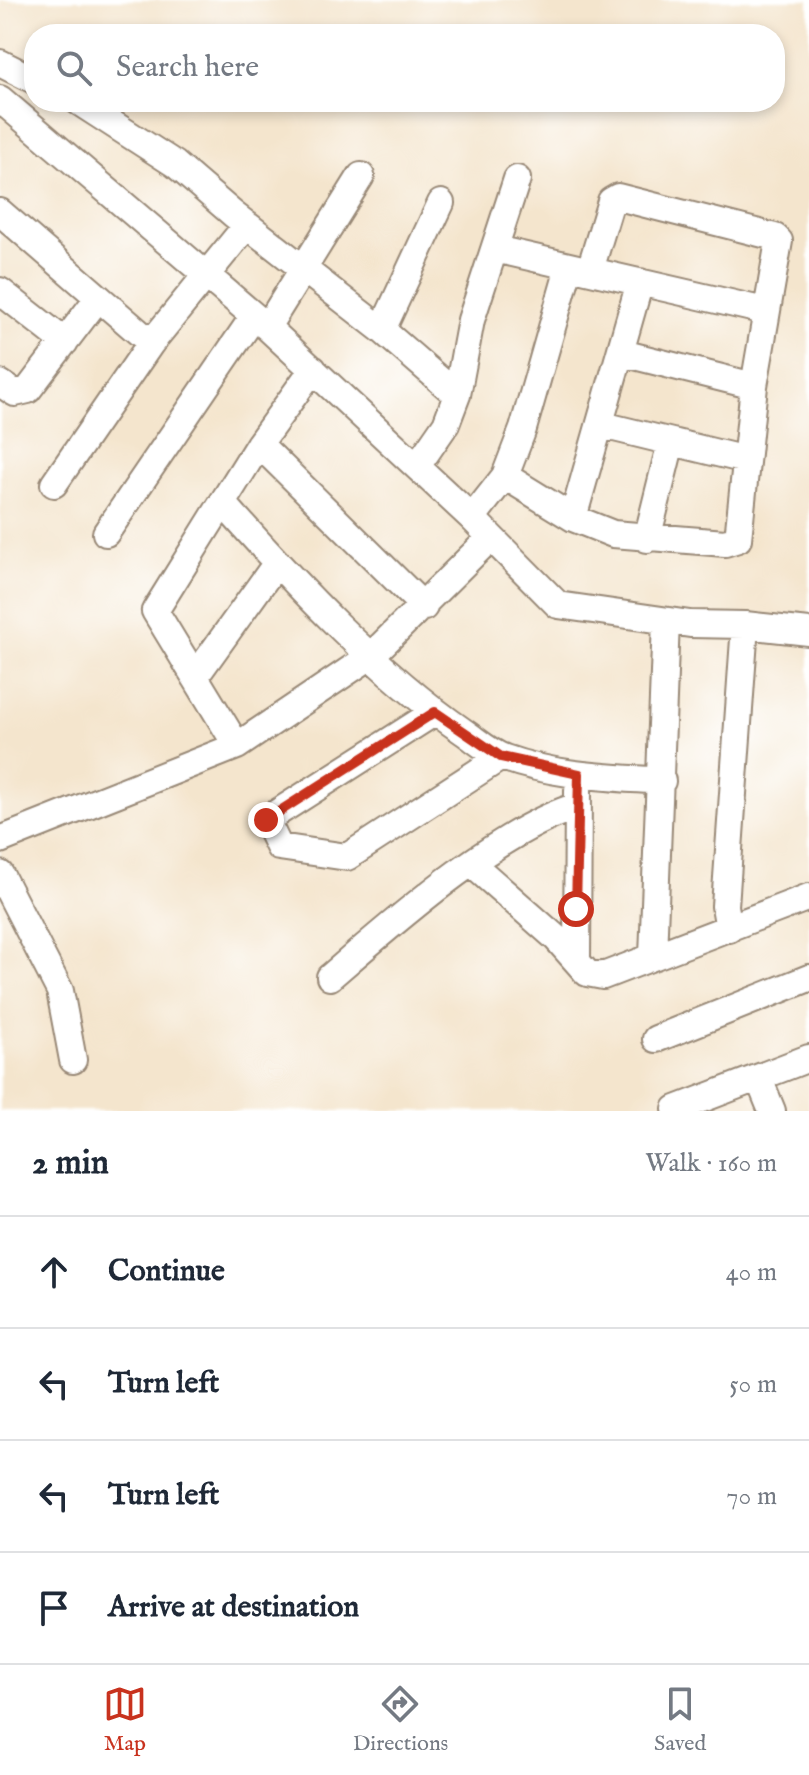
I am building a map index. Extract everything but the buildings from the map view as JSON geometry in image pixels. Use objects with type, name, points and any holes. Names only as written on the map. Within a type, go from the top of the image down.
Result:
[{"type":"street","points":[[0,63],[24,75]]},
{"type":"street","points":[[0,99],[261,321],[472,518],[558,605],[666,621],[809,632]]},
{"type":"street","points":[[94,112],[175,164],[247,225],[303,265],[457,395]]},
{"type":"street","points":[[106,533],[303,265],[361,176]]},
{"type":"street","points":[[417,466],[446,424],[457,395],[471,320],[517,179]]},
{"type":"street","points":[[472,518],[505,476],[580,269],[611,201],[618,197],[775,237],[779,241],[754,386],[738,539],[725,543],[613,534],[573,518],[505,476]]},
{"type":"street","points":[[382,330],[441,203]]},
{"type":"street","points":[[0,212],[151,343]]},
{"type":"street","points":[[54,484],[151,343],[247,225]]},
{"type":"street","points":[[495,249],[765,311]]},
{"type":"street","points":[[573,518],[602,425],[640,282]]},
{"type":"street","points":[[0,291],[65,342]]},
{"type":"street","points":[[0,383],[15,393],[28,390],[98,298]]},
{"type":"street","points":[[622,353],[754,386]]},
{"type":"street","points":[[237,746],[155,611],[259,444],[313,369]]},
{"type":"street","points":[[602,425],[746,460]]},
{"type":"street","points":[[647,539],[671,442]]},
{"type":"street","points":[[259,444],[424,607]]},
{"type":"street","points":[[224,504],[276,564],[372,655],[435,712],[501,757],[579,774],[662,781]]},
{"type":"street","points":[[0,840],[237,746],[372,655],[424,607],[490,538]]},
{"type":"street","points":[[195,677],[276,564]]},
{"type":"street","points":[[653,956],[666,621]]},
{"type":"street","points":[[729,929],[725,906],[745,625]]},
{"type":"street","points":[[435,712],[266,820],[279,847],[347,857],[501,757]]},
{"type":"street","points":[[577,961],[579,774]]},
{"type":"street","points":[[330,977],[402,915],[472,864],[553,814],[578,806]]},
{"type":"street","points":[[472,864],[556,938],[587,973],[603,976],[809,897]]},
{"type":"street","points":[[0,874],[60,991],[73,1060]]},
{"type":"street","points":[[656,1039],[809,978]]},
{"type":"street","points":[[676,1109],[809,1058]]},
{"type":"street","points":[[759,1079],[772,1111]]},
{"type":"route","points":[[266,820],[435,712],[501,757],[529,766],[579,774],[576,909]]}]
